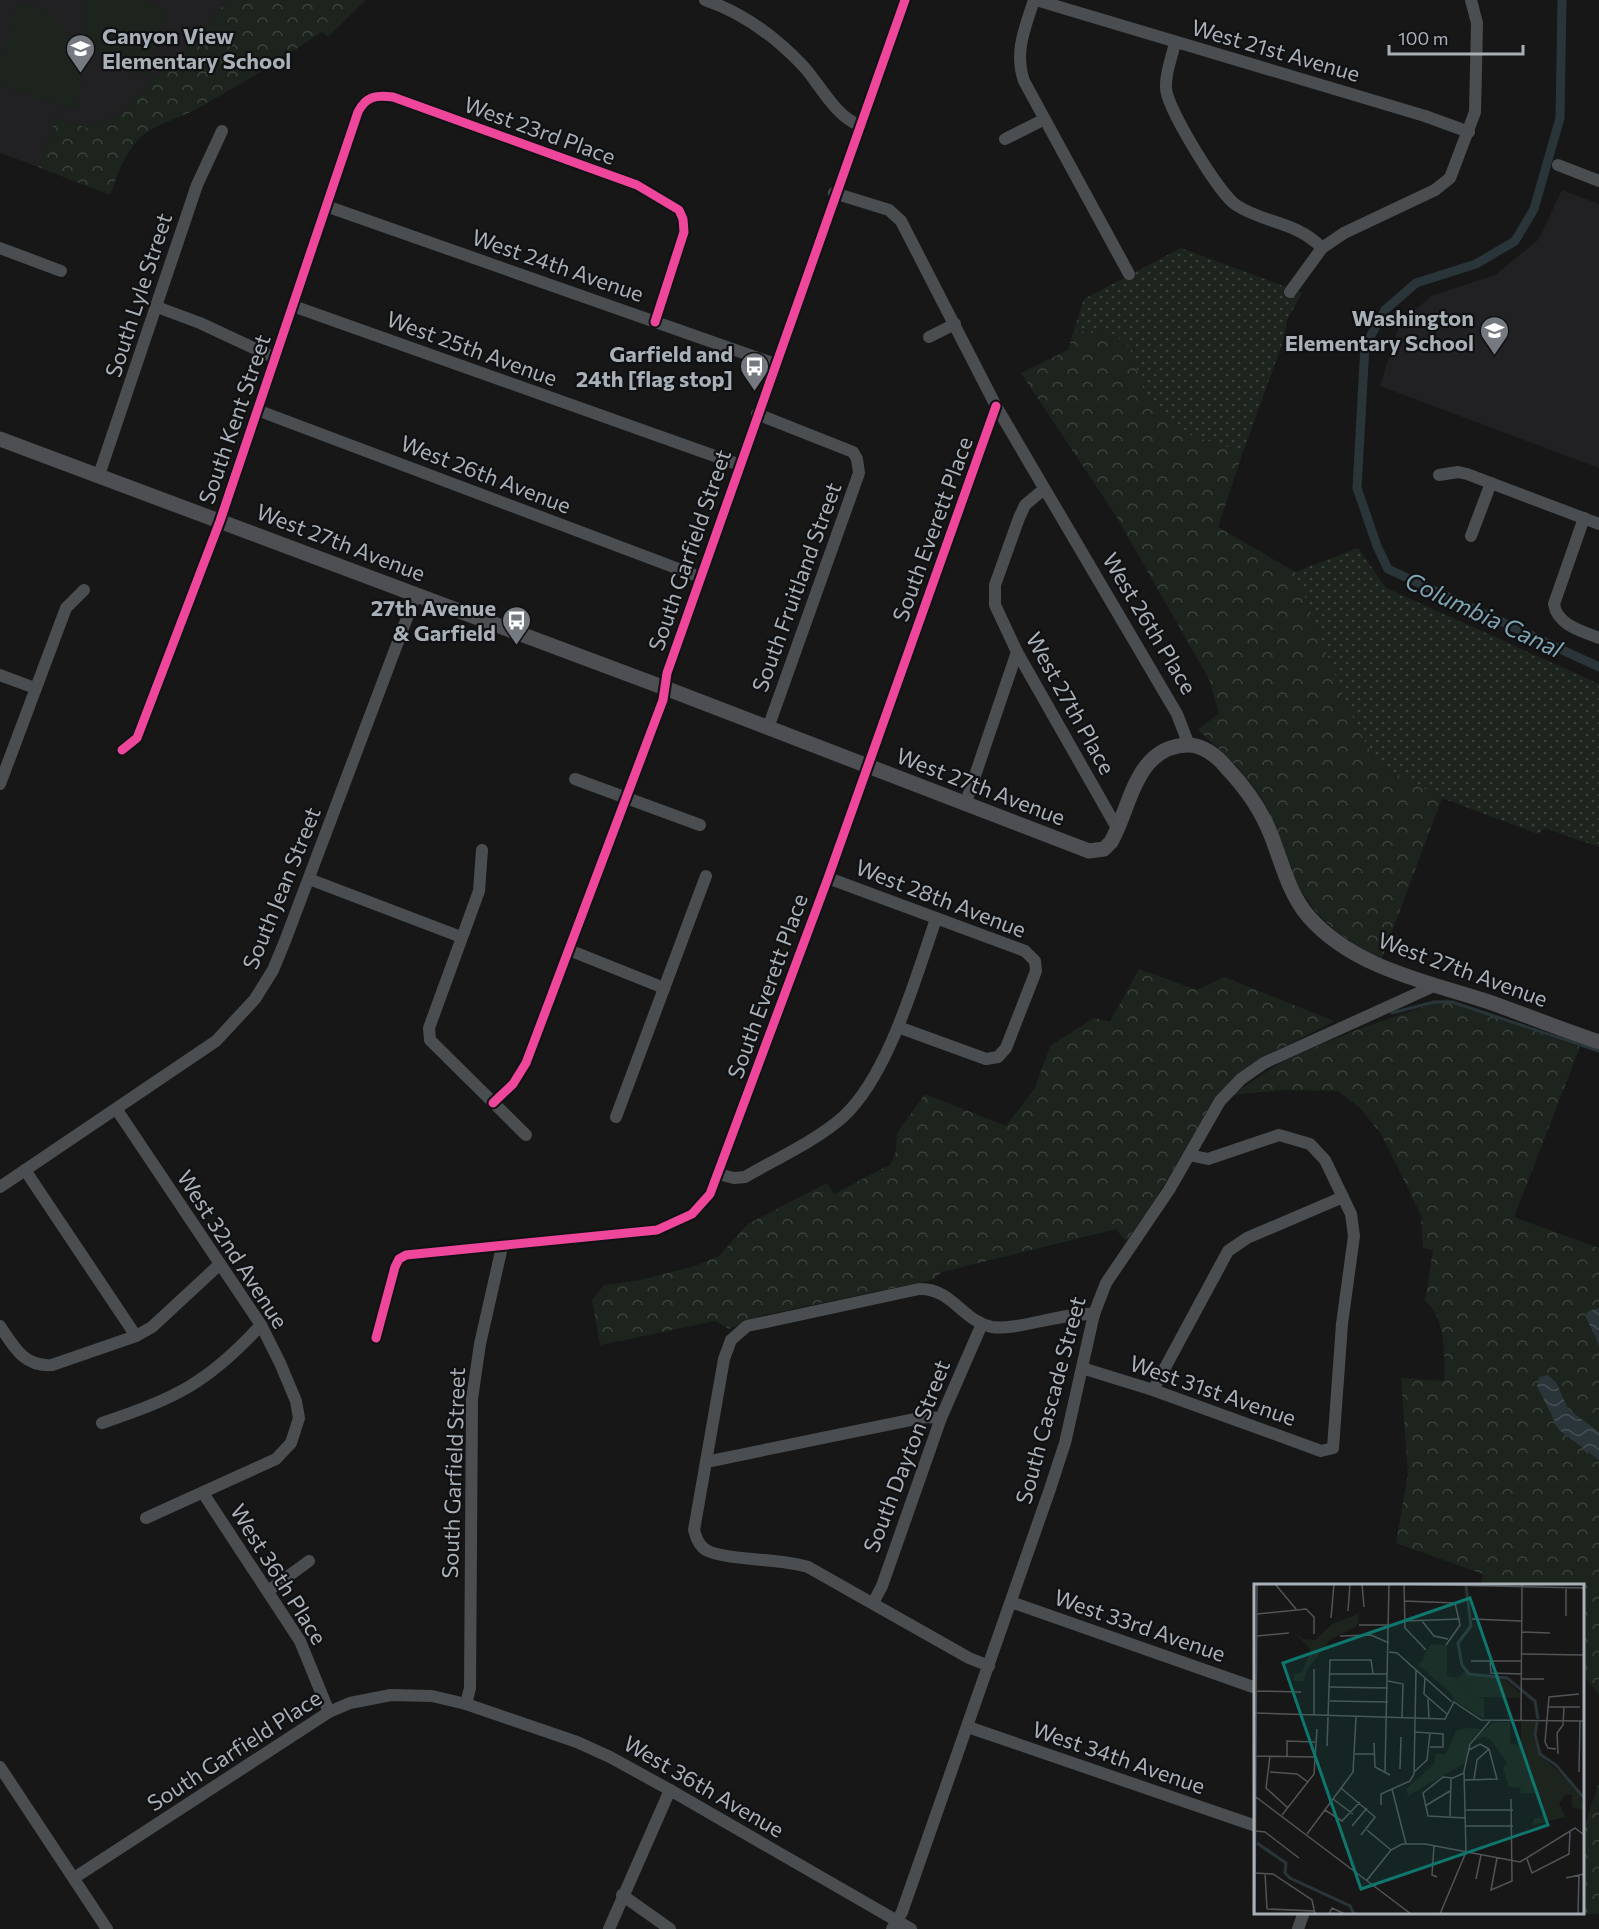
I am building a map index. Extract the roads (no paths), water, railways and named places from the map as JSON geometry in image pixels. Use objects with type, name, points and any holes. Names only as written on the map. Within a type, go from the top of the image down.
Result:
[{"type":"main road","name":"West 27th Avenue","points":[[0,439],[665,688],[1082,849],[1094,851],[1104,849],[1117,828]]},
{"type":"main road","name":"West 27th Avenue","points":[[1189,745],[1201,748],[1216,757],[1249,792],[1270,832],[1291,888],[1318,927],[1339,944],[1364,958],[1599,1042]]},
{"type":"main road","points":[[1117,828],[1144,768],[1168,750],[1189,745]]},
{"type":"street","points":[[705,0],[743,16],[775,39],[803,66],[844,117],[859,125]]},
{"type":"street","name":"South Garfield Street","points":[[494,1103],[513,1084],[526,1063],[627,798],[663,700],[667,673],[700,577],[834,193],[905,0]]},
{"type":"street","points":[[1035,0],[1020,42],[1019,56],[1024,81],[1043,120],[1129,274]]},
{"type":"street","name":"West 21st Avenue","points":[[1035,0],[1425,116],[1469,132]]},
{"type":"street","points":[[1290,292],[1322,248],[1344,233],[1443,184],[1456,167],[1469,132],[1476,103],[1477,23],[1471,0]]},
{"type":"street","points":[[1175,43],[1167,76],[1167,98],[1220,191],[1238,206],[1301,230],[1322,248]]},
{"type":"street","name":"South Kent Street","points":[[122,750],[137,738],[220,521],[358,112],[363,103],[374,96]]},
{"type":"street","name":"West 23rd Place","points":[[374,96],[393,97],[637,185],[679,210],[684,219],[684,232],[655,322]]},
{"type":"street","points":[[1005,139],[1043,120]]},
{"type":"street","name":"South Lyle Street","points":[[99,475],[197,184],[222,131]]},
{"type":"street","points":[[1558,165],[1599,181]]},
{"type":"street","name":"West 26th Place","points":[[834,193],[889,210],[901,221],[996,406],[1177,714],[1189,745]]},
{"type":"street","name":"West 24th Avenue","points":[[326,206],[775,364]]},
{"type":"street","points":[[0,248],[61,271]]},
{"type":"street","name":"West 25th Avenue","points":[[292,306],[740,465]]},
{"type":"street","points":[[157,307],[200,322],[275,358]]},
{"type":"street","points":[[928,337],[955,324]]},
{"type":"street","name":"South Everett Place","points":[[376,1338],[399,1259],[416,1252],[502,1247],[667,1227],[692,1214],[710,1194],[828,878],[996,406]]},
{"type":"street","name":"West 26th Avenue","points":[[257,410],[700,577]]},
{"type":"street","name":"South Fruitland Street","points":[[758,414],[844,448],[857,459],[859,473],[768,728]]},
{"type":"street","points":[[1439,475],[1458,472],[1599,524]]},
{"type":"street","points":[[1471,536],[1491,483]]},
{"type":"street","name":"West 27th Place","points":[[1044,489],[1025,505],[995,585],[994,597],[999,617],[1017,651],[1117,828]]},
{"type":"street","points":[[1584,518],[1555,598],[1556,612],[1562,620],[1599,638]]},
{"type":"street","points":[[0,784],[66,608],[84,590]]},
{"type":"street","name":"South Jean Street","points":[[0,1187],[196,1057],[245,1012],[273,970],[416,594]]},
{"type":"street","points":[[965,805],[1017,651]]},
{"type":"street","points":[[0,675],[35,688]]},
{"type":"street","points":[[575,779],[700,825]]},
{"type":"street","points":[[482,850],[479,891],[461,937],[429,1035],[430,1040],[526,1135]]},
{"type":"street","points":[[616,1117],[706,876]]},
{"type":"street","name":"West 28th Avenue","points":[[828,878],[1025,951],[1035,961],[1036,971],[1032,982],[1006,1048],[998,1057],[986,1059],[898,1027]]},
{"type":"street","points":[[309,879],[461,937]]},
{"type":"street","points":[[718,1174],[734,1178],[745,1177],[844,1116],[874,1073],[898,1027],[936,919]]},
{"type":"street","points":[[569,950],[664,988]]},
{"type":"street","name":"South Cascade Street","points":[[895,1925],[968,1727],[1065,1443],[1094,1314],[1116,1265],[1169,1190],[1220,1101],[1254,1069],[1436,985]]},
{"type":"street","name":"West 32nd Avenue","points":[[117,1110],[261,1325],[296,1401],[299,1418],[296,1434],[285,1452],[276,1459],[203,1493]]},
{"type":"street","points":[[1153,1390],[1228,1251],[1248,1238],[1343,1197],[1318,1151],[1310,1144],[1289,1136],[1266,1138],[1208,1159],[1189,1155]]},
{"type":"street","points":[[25,1170],[136,1336]]},
{"type":"street","name":"West 31st Avenue","points":[[1082,1368],[1153,1390],[1321,1451],[1330,1450],[1335,1442],[1342,1324],[1354,1236],[1351,1214],[1343,1197]]},
{"type":"street","name":"South Garfield Street","points":[[466,1704],[470,1688],[472,1399],[480,1344],[502,1247]]},
{"type":"street","points":[[0,1326],[18,1353],[38,1365],[52,1365],[136,1336],[165,1317],[220,1264]]},
{"type":"street","points":[[989,1666],[969,1658],[808,1567],[786,1561],[715,1553],[702,1547],[694,1530],[727,1348],[736,1334],[747,1326],[762,1320],[920,1289],[945,1294],[982,1324],[996,1328],[1076,1314],[1094,1314]]},
{"type":"street","name":"South Dayton Street","points":[[873,1603],[882,1586],[941,1418],[982,1324]]},
{"type":"street","points":[[102,1423],[150,1407],[209,1376],[261,1325]]},
{"type":"street","points":[[706,1462],[925,1417],[941,1418]]},
{"type":"street","points":[[146,1518],[203,1493]]},
{"type":"street","name":"West 36th Place","points":[[203,1493],[300,1641],[329,1712]]},
{"type":"street","points":[[268,1591],[309,1561]]},
{"type":"street","name":"West 33rd Avenue","points":[[1011,1602],[1254,1687]]},
{"type":"street","name":"South Garfield Place","points":[[74,1878],[329,1712],[350,1703],[391,1695],[432,1696],[466,1704]]},
{"type":"street","name":"West 36th Avenue","points":[[466,1704],[594,1749],[670,1790],[895,1925],[911,1929]]},
{"type":"street","name":"West 34th Avenue","points":[[968,1727],[1254,1825]]},
{"type":"street","points":[[0,1767],[107,1929]]},
{"type":"street","points":[[609,1929],[670,1790]]},
{"type":"street","points":[[622,1895],[670,1929]]},
{"type":"street","points":[[1298,1929],[1303,1914]]},
{"type":"water","points":[[1599,1308],[1599,1345],[1586,1317],[1587,1312]]},
{"type":"water","points":[[1548,1375],[1556,1382],[1568,1409],[1599,1432],[1599,1460],[1559,1430],[1537,1386],[1539,1377]]},
{"type":"waterway","name":"Columbia Canal","points":[[1562,0],[1560,118],[1534,209],[1515,241],[1476,264],[1416,283],[1385,310],[1365,346],[1357,488],[1377,546],[1388,569],[1599,667]]},
{"type":"waterway","points":[[1392,1013],[1434,1002],[1452,1002],[1599,1051]]},
{"type":"place","name":"Canyon View Elementary School","points":[[81,74]]},
{"type":"place","name":"Washington Elementary School","points":[[1495,356]]},
{"type":"place","name":"Garfield and 24th [flag stop]","points":[[754,392]]},
{"type":"place","name":"27th Avenue & Garfield","points":[[517,646]]}]
